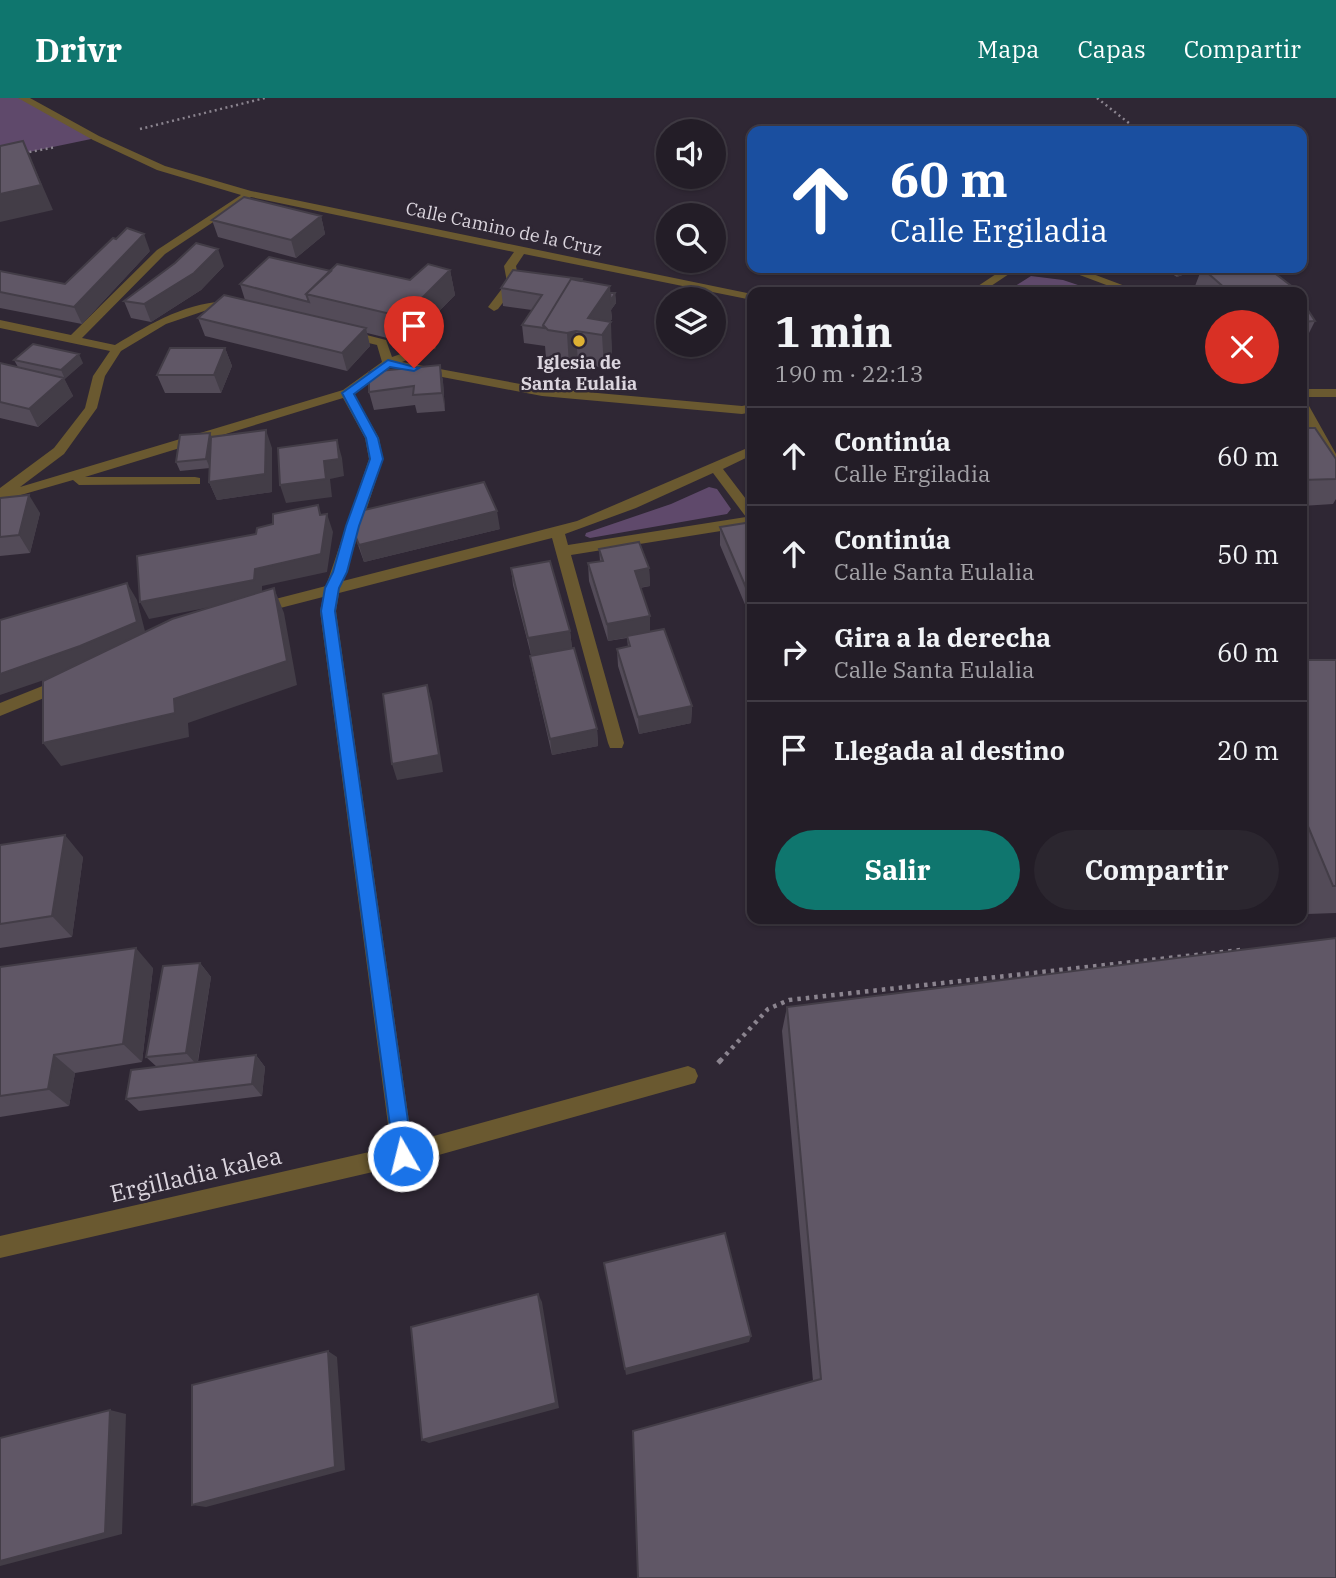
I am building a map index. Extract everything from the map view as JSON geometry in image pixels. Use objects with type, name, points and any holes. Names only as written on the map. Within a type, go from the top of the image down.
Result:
[{"type":"street","name":"Calle Camino de la Cruz","points":[[23,98],[96,138],[161,169],[249,194],[747,296]]},
{"type":"street","points":[[73,340],[161,252],[249,194]]},
{"type":"street","points":[[494,307],[513,282],[510,266],[520,251]]},
{"type":"street","points":[[983,287],[1004,273]]},
{"type":"street","points":[[1081,273],[1121,287]]},
{"type":"street","points":[[0,496],[59,450],[91,408],[99,376],[117,349],[162,321],[212,303],[246,307]]},
{"type":"street","points":[[0,324],[117,349]]},
{"type":"street","points":[[330,330],[382,343],[388,363]]},
{"type":"street","points":[[0,496],[61,481],[347,393],[388,363],[430,348]]},
{"type":"street","points":[[388,363],[542,392],[747,409]]},
{"type":"street","points":[[347,393],[372,438],[376,459],[352,526],[340,572],[332,588],[328,611],[403,1156]]},
{"type":"street","points":[[1307,393],[1336,393]]},
{"type":"street","points":[[1307,410],[1336,467]]},
{"type":"street","points":[[240,614],[332,588],[557,532],[662,494],[747,452]]},
{"type":"street","points":[[715,467],[747,511]]},
{"type":"street","points":[[61,481],[195,481]]},
{"type":"street","points":[[563,551],[747,519]]},
{"type":"street","points":[[557,532],[616,743]]},
{"type":"street","points":[[0,710],[78,678]]},
{"type":"street","name":"Ergilladia kalea","points":[[0,1247],[403,1156],[688,1076]]},
{"type":"path","points":[[24,153],[265,98]]},
{"type":"path","points":[[1097,98],[1133,126]]},
{"type":"path","points":[[688,1076],[709,1070],[768,1009],[789,1000],[1254,949]]},
{"type":"shaded area","points":[[0,98],[23,98],[96,138],[0,158]]},
{"type":"shaded area","points":[[1031,276],[1063,280],[1084,287],[1014,287]]},
{"type":"shaded area","points":[[709,487],[717,489],[731,509],[727,514],[590,538],[585,536],[586,533],[671,504]]},
{"type":"building","points":[[23,141],[41,185],[0,194],[0,146]]},
{"type":"building","points":[[244,197],[321,216],[291,240],[212,220]]},
{"type":"building","points":[[127,228],[144,234],[74,307],[0,292],[0,271],[65,284]]},
{"type":"building","points":[[196,243],[218,249],[194,273],[144,304],[124,301],[175,263]]},
{"type":"building","points":[[269,257],[331,271],[306,294],[309,302],[240,284]]},
{"type":"building","points":[[337,264],[410,280],[428,264],[450,270],[403,317],[306,294]]},
{"type":"building","points":[[513,270],[582,279],[571,279],[543,325],[544,328],[522,325],[542,295],[501,288]]},
{"type":"building","points":[[1208,273],[1274,273],[1293,287],[1224,287]]},
{"type":"building","points":[[571,279],[610,286],[588,318],[611,322],[602,335],[548,330],[543,325]]},
{"type":"building","points":[[224,295],[366,328],[342,353],[198,318]]},
{"type":"building","points":[[1307,309],[1315,321],[1307,322]]},
{"type":"building","points":[[33,344],[79,354],[61,370],[14,360]]},
{"type":"building","points":[[170,348],[225,348],[214,375],[157,375]]},
{"type":"building","points":[[0,363],[64,378],[29,409],[0,402]]},
{"type":"building","points":[[440,365],[442,393],[413,395],[414,386],[369,392],[369,372]]},
{"type":"building","points":[[1307,428],[1315,428],[1336,459],[1336,479],[1307,480]]},
{"type":"building","points":[[266,430],[265,474],[209,482],[211,437]]},
{"type":"building","points":[[210,433],[206,459],[176,462],[180,435]]},
{"type":"building","points":[[337,440],[339,459],[324,461],[326,479],[280,485],[278,448]]},
{"type":"building","points":[[484,482],[497,511],[359,545],[352,528],[360,511]]},
{"type":"building","points":[[29,495],[19,535],[0,537],[0,498]]},
{"type":"building","points":[[318,505],[320,515],[327,514],[321,554],[255,569],[254,580],[140,602],[137,556],[256,534],[257,528],[273,524],[273,514]]},
{"type":"building","points":[[747,523],[747,590],[720,527]]},
{"type":"building","points":[[639,542],[649,568],[635,571],[650,616],[607,624],[588,563],[603,561],[599,549]]},
{"type":"building","points":[[550,561],[570,631],[528,638],[511,568]]},
{"type":"building","points":[[127,583],[137,622],[80,646],[0,674],[0,620]]},
{"type":"building","points":[[274,588],[287,661],[174,699],[175,713],[43,743],[43,681],[172,619]]},
{"type":"building","points":[[664,629],[692,706],[638,717],[617,649],[630,646],[627,636]]},
{"type":"building","points":[[574,648],[597,729],[550,739],[530,656]]},
{"type":"building","points":[[1307,660],[1336,660],[1336,886],[1333,886],[1307,824]]},
{"type":"building","points":[[427,685],[439,755],[392,764],[383,694]]},
{"type":"building","points":[[65,835],[52,916],[0,924],[0,845]]},
{"type":"building","points":[[1336,938],[1336,1578],[638,1578],[633,1431],[821,1379],[787,1007]]},
{"type":"building","points":[[136,948],[123,1044],[54,1055],[48,1089],[0,1096],[0,967]]},
{"type":"building","points":[[200,963],[186,1053],[146,1057],[163,966]]},
{"type":"building","points":[[256,1055],[252,1084],[126,1099],[131,1070]]},
{"type":"building","points":[[725,1233],[751,1336],[625,1369],[604,1263]]},
{"type":"building","points":[[538,1294],[556,1403],[422,1440],[411,1327]]},
{"type":"building","points":[[328,1351],[335,1467],[192,1505],[192,1385]]},
{"type":"building","points":[[110,1410],[105,1533],[0,1561],[0,1438]]},
{"type":"place","name":"Iglesia de Santa Eulalia","points":[[579,341]]},
{"type":"route","points":[[403,1156],[328,611],[332,588],[340,572],[352,526],[376,459],[372,438],[347,393],[388,363],[414,368]]}]
